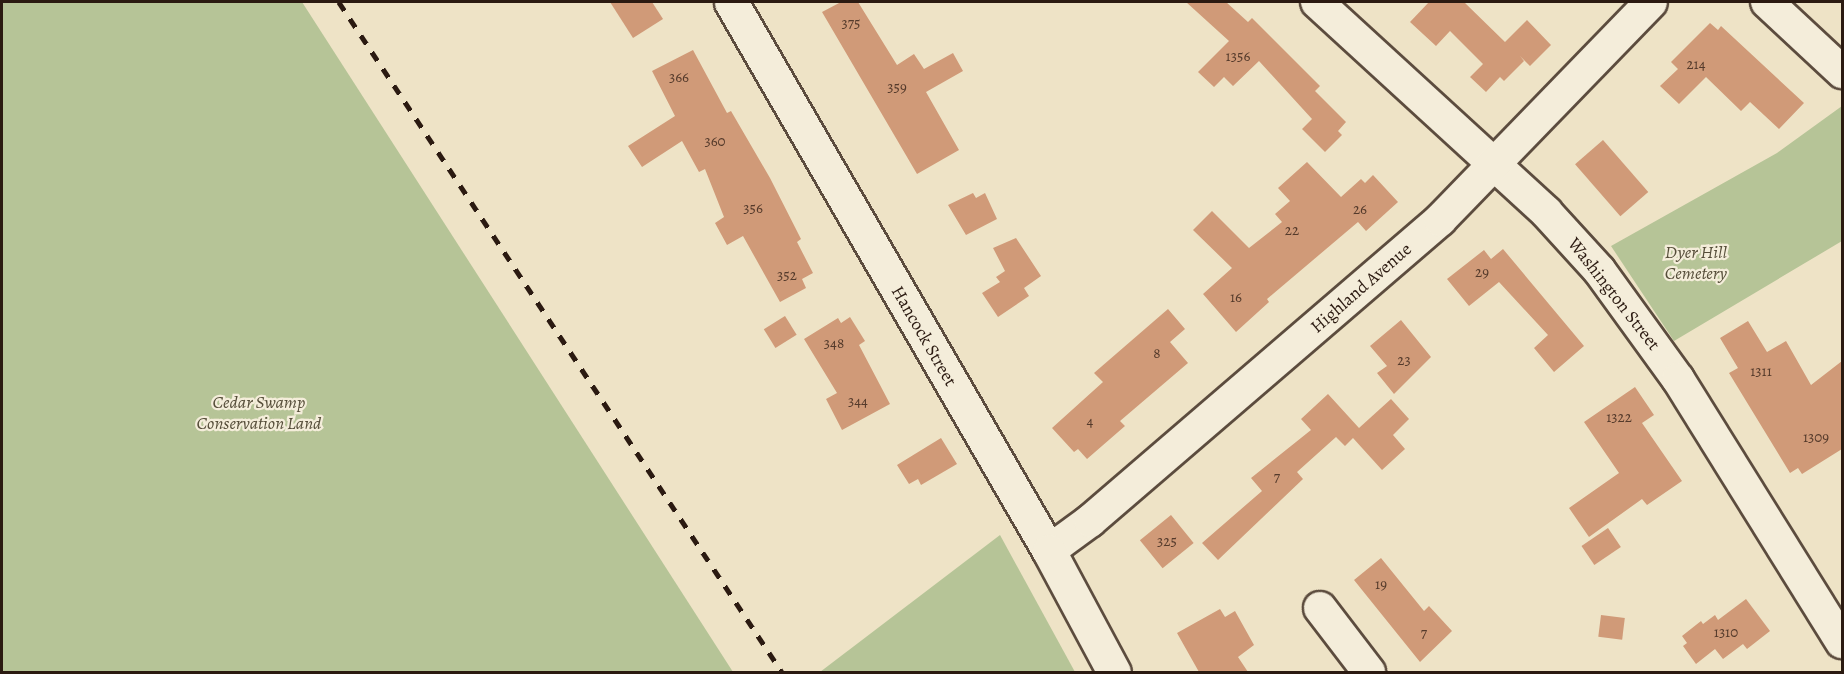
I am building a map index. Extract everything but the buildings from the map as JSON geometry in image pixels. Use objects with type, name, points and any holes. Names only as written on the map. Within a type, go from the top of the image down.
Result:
[{"type":"main road","name":"Hancock Street","points":[[730,2],[1049,551],[1114,672]]},
{"type":"street","name":"Washington Street","points":[[1317,2],[1563,229],[1623,302],[1678,379],[1842,642]]},
{"type":"street","name":"Highland Avenue","points":[[1049,551],[1090,520],[1431,228],[1494,167],[1651,2]]},
{"type":"street","points":[[1767,2],[1842,72]]},
{"type":"street","points":[[1320,608],[1369,672]]},
{"type":"green space","name":"Cedar Swamp Conservation Land","points":[[2,2],[302,2],[733,672],[2,672]]},
{"type":"green space","name":"Dyer Hill Cemetery","points":[[1842,106],[1842,241],[1674,341],[1611,246],[1777,153]]},
{"type":"green space","points":[[1000,535],[1075,672],[820,672]]},
{"type":"railway","points":[[339,2],[782,672]]}]
